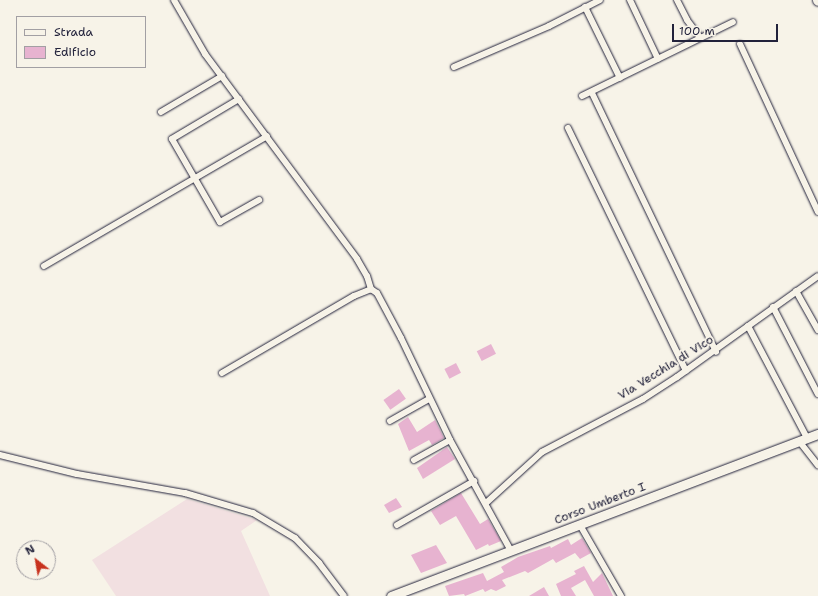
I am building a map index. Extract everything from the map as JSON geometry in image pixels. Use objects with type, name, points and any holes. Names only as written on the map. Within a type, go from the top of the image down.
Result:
[{"type":"main road","name":"Corso Umberto I","points":[[391,596],[818,434]]},
{"type":"street","points":[[174,0],[222,76],[357,259],[367,276],[371,289],[377,293],[401,338],[450,440],[474,481],[511,551]]},
{"type":"street","points":[[454,67],[549,26],[600,0]]},
{"type":"street","points":[[630,0],[658,59]]},
{"type":"street","points":[[677,0],[687,20],[700,37]]},
{"type":"street","points":[[585,7],[620,78]]},
{"type":"street","points":[[582,96],[592,93],[700,37],[733,22]]},
{"type":"street","points":[[740,44],[818,212]]},
{"type":"street","points":[[161,112],[222,76]]},
{"type":"street","points":[[592,93],[716,352]]},
{"type":"street","points":[[239,99],[172,139],[220,222],[259,200]]},
{"type":"street","points":[[568,128],[686,371]]},
{"type":"street","points":[[44,266],[267,136]]},
{"type":"street","name":"Via Vecchia di Vico","points":[[486,503],[542,452],[643,399],[716,352],[773,307],[818,276]]},
{"type":"street","points":[[222,373],[354,296],[371,289]]},
{"type":"street","points":[[796,291],[818,330]]},
{"type":"street","points":[[773,307],[818,394]]},
{"type":"street","points":[[748,326],[803,440],[818,465]]},
{"type":"street","points":[[390,421],[429,399]]},
{"type":"street","points":[[414,460],[450,440]]},
{"type":"street","points":[[0,455],[77,474],[185,493],[253,513],[295,538],[319,563],[344,596]]},
{"type":"street","points":[[397,525],[474,481]]},
{"type":"street","points":[[580,525],[621,596]]},
{"type":"shaded area","points":[[187,499],[257,520],[241,531],[270,596],[116,596],[92,560]]},
{"type":"building","points":[[491,344],[496,354],[482,361],[477,351]]},
{"type":"building","points":[[456,363],[461,373],[449,379],[444,369]]},
{"type":"building","points":[[399,389],[406,399],[390,410],[383,400]]},
{"type":"building","points":[[408,417],[417,432],[435,420],[444,438],[432,445],[429,440],[409,451],[398,424]]},
{"type":"building","points":[[447,447],[455,459],[423,479],[417,468]]},
{"type":"building","points":[[461,493],[480,524],[488,519],[501,541],[489,546],[488,544],[476,550],[456,516],[440,525],[431,511]]},
{"type":"building","points":[[396,498],[402,507],[389,513],[384,505]]},
{"type":"building","points":[[582,538],[591,553],[580,559],[575,553],[556,563],[553,559],[528,573],[525,571],[502,580],[506,586],[496,591],[491,589],[485,592],[483,589],[465,596],[464,594],[449,596],[445,586],[483,573],[487,581],[504,572],[501,567],[518,557],[550,546],[551,548],[568,539],[571,545]]},
{"type":"building","points":[[436,545],[447,563],[421,573],[411,555]]},
{"type":"building","points":[[584,566],[593,582],[602,573],[613,596],[594,596],[585,580],[571,588],[576,596],[561,596],[556,584],[576,574],[574,571]]},
{"type":"building","points":[[544,587],[549,596],[529,596]]}]
